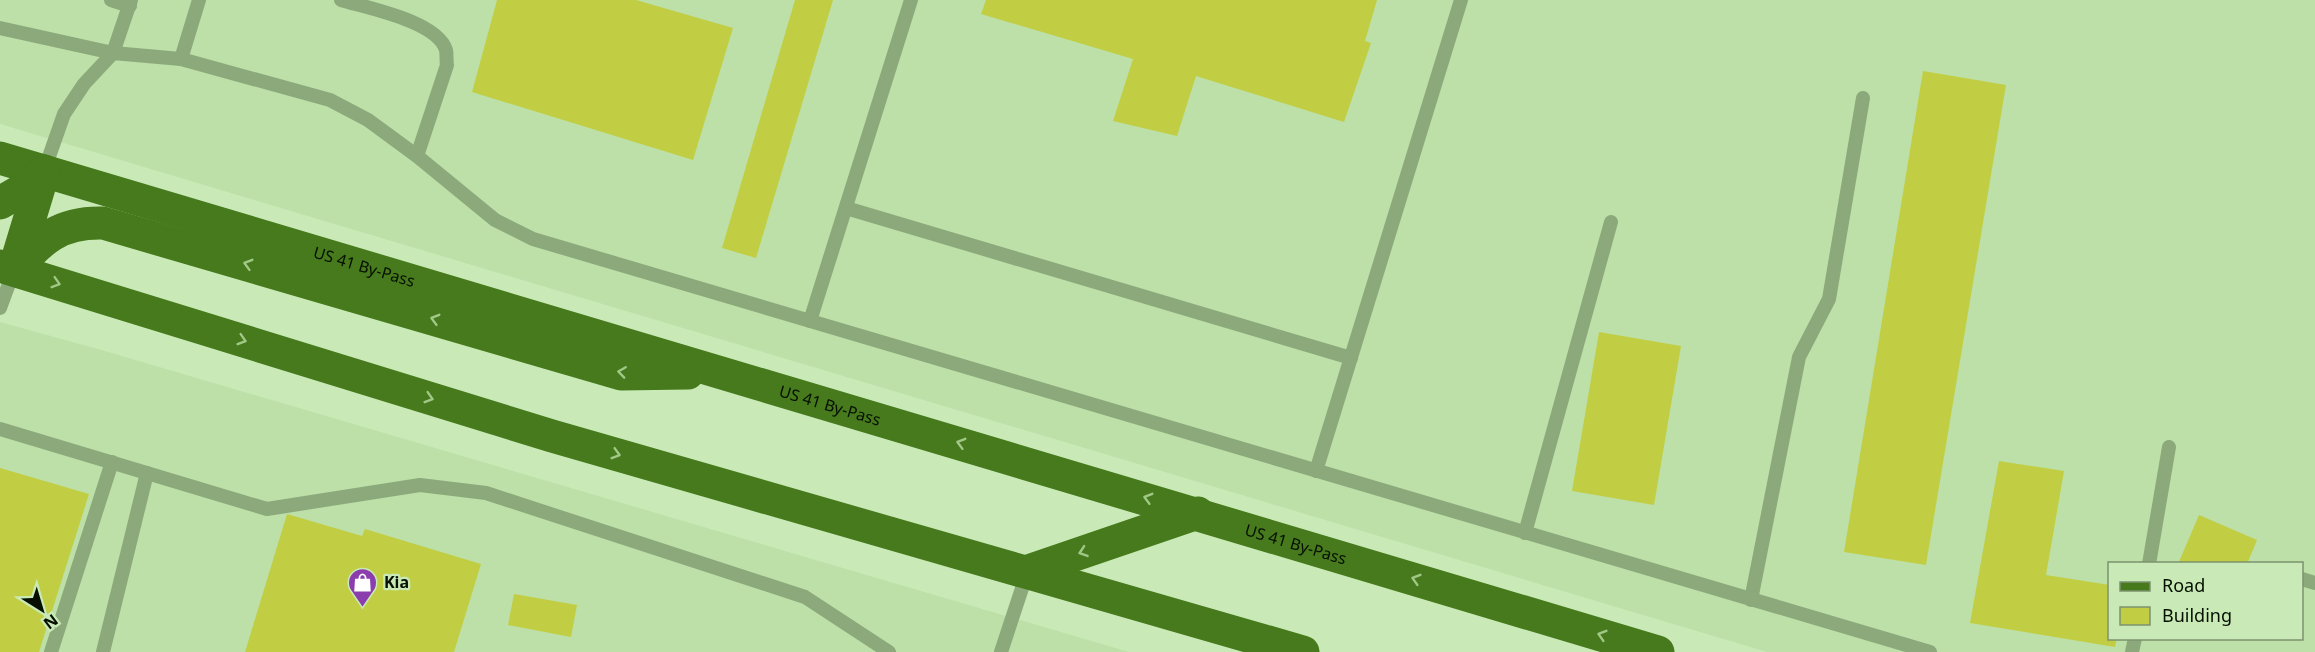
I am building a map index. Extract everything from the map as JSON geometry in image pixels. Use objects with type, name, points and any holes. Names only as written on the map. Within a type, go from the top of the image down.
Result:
[{"type":"main road","name":"US 41 By-Pass","points":[[0,158],[1198,513],[1658,652]]},
{"type":"main road","points":[[0,203],[29,186],[44,171]]},
{"type":"main road","points":[[7,268],[44,171]]},
{"type":"main road","points":[[7,268],[56,231],[79,223],[103,223],[621,374],[722,373]]},
{"type":"main road","points":[[7,268],[552,435],[1303,652]]},
{"type":"main road","points":[[1028,571],[1198,513]]},
{"type":"lane","points":[[44,171],[64,114],[84,84],[113,53],[130,3],[111,0]]},
{"type":"lane","points":[[181,59],[199,0]]},
{"type":"lane","points":[[341,0],[424,27],[437,37],[446,50],[447,65],[417,156]]},
{"type":"lane","points":[[810,321],[911,0]]},
{"type":"lane","points":[[1317,471],[1461,0]]},
{"type":"lane","points":[[0,28],[113,53],[181,59],[330,100],[368,120],[417,156],[495,220],[533,239],[1930,652]]},
{"type":"lane","points":[[1751,600],[1798,357],[1829,299],[1863,98]]},
{"type":"lane","points":[[846,208],[1351,358]]},
{"type":"lane","points":[[1526,533],[1611,222]]},
{"type":"lane","points":[[0,308],[7,268]]},
{"type":"lane","points":[[0,429],[267,509],[420,485],[486,493],[805,597],[889,652]]},
{"type":"lane","points":[[2149,562],[2169,447]]},
{"type":"lane","points":[[51,652],[112,462]]},
{"type":"lane","points":[[103,652],[147,473]]},
{"type":"lane","points":[[1001,652],[1028,571]]},
{"type":"shaded area","points":[[0,0],[2315,0],[2315,652],[1767,652],[0,124]]},
{"type":"shaded area","points":[[0,322],[98,349],[1129,652],[0,652]]},
{"type":"building","points":[[497,0],[636,0],[733,28],[693,160],[472,92]]},
{"type":"building","points":[[795,0],[833,0],[756,258],[722,248]]},
{"type":"building","points":[[986,0],[1377,0],[1365,41],[1371,43],[1344,122],[1196,76],[1177,136],[1113,121],[1133,59],[981,14]]},
{"type":"building","points":[[1923,71],[2006,85],[1926,565],[1844,552]]},
{"type":"building","points":[[1599,332],[1681,346],[1654,505],[1572,491]]},
{"type":"building","points":[[1999,461],[2064,471],[2046,575],[2108,585],[2108,640],[2117,640],[2115,647],[1970,623]]},
{"type":"building","points":[[0,468],[89,494],[39,652],[0,652]]},
{"type":"building","name":"Kia","points":[[287,514],[362,536],[365,529],[481,564],[454,652],[245,652]]},
{"type":"building","points":[[2199,515],[2257,540],[2248,562],[2179,562]]},
{"type":"building","points":[[514,594],[577,605],[571,637],[508,625]]},
{"type":"place","name":"Kia","points":[[363,608]]}]
